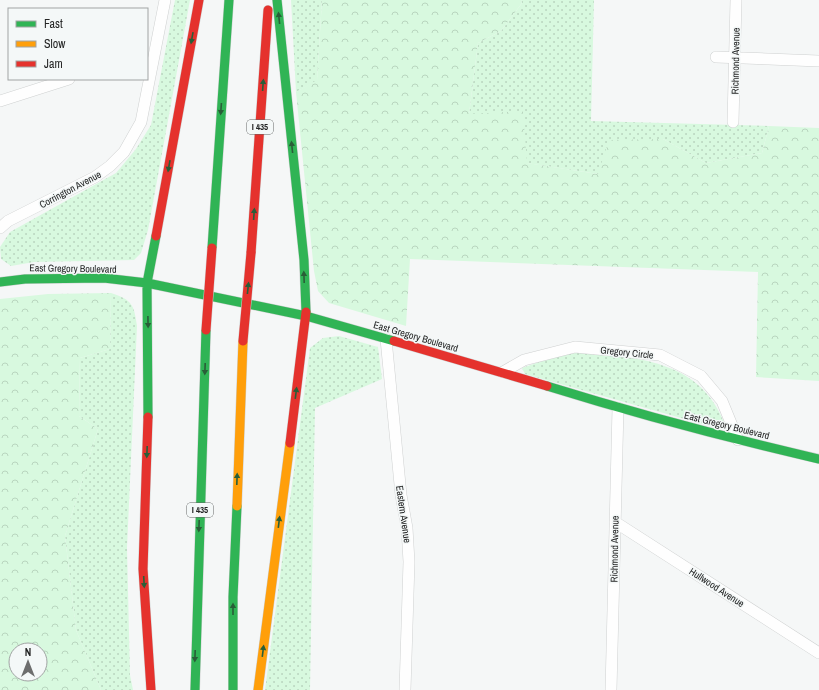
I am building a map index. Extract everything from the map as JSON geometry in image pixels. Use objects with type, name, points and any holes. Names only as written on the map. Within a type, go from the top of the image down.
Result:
[{"type":"main road","points":[[151,690],[144,569],[148,403],[147,283],[199,0]]},
{"type":"main road","name":"I 435","points":[[195,690],[206,330],[229,0]]},
{"type":"main road","name":"I 435","points":[[233,690],[233,597],[243,341],[251,253],[269,0]]},
{"type":"main road","points":[[258,690],[306,316],[304,260],[277,0]]},
{"type":"main road","name":"East Gregory Boulevard","points":[[0,282],[25,279],[89,278],[147,283],[306,316],[503,372],[618,408],[738,440],[819,459]]},
{"type":"street","name":"Corrington Avenue","points":[[0,228],[8,221],[95,177],[110,166],[124,152],[141,122],[148,80],[165,0]]},
{"type":"street","name":"Richmond Avenue","points":[[733,122],[736,0]]},
{"type":"street","points":[[716,57],[819,61]]},
{"type":"street","points":[[0,101],[66,80]]},
{"type":"street","name":"Eastern Avenue","points":[[386,339],[401,495],[407,528],[409,562],[405,690]]},
{"type":"street","name":"Gregory Circle","points":[[503,372],[524,360],[575,347],[660,355],[701,376],[722,401],[738,440]]},
{"type":"street","name":"Richmond Avenue","points":[[611,690],[618,408]]},
{"type":"street","name":"Hullwood Avenue","points":[[615,522],[819,653]]},
{"type":"green space","points":[[175,0],[190,0],[148,230],[141,253],[134,260],[34,262],[11,266],[1,259],[0,247],[10,232],[116,173],[136,149],[151,125]]},
{"type":"green space","points":[[291,0],[322,0],[317,81],[296,92]]},
{"type":"green space","points":[[322,0],[521,0],[522,3],[501,31],[478,43],[469,114],[523,111],[527,163],[598,174],[609,140],[663,139],[706,163],[762,153],[769,126],[819,128],[819,381],[756,377],[758,272],[410,259],[406,326],[329,303],[318,291],[314,271],[296,92],[317,80]]},
{"type":"green space","points":[[521,0],[594,0],[591,121],[769,126],[762,153],[706,163],[663,139],[598,174],[526,163],[469,114],[478,43],[501,31],[522,3]]},
{"type":"green space","points":[[111,293],[124,298],[131,304],[135,313],[137,326],[127,548],[130,675],[133,690],[101,690],[76,630],[65,536],[98,429],[79,416],[80,358],[110,349]]},
{"type":"green space","points":[[111,293],[110,349],[80,358],[79,416],[98,429],[65,536],[76,630],[101,690],[0,690],[0,299],[48,294]]},
{"type":"green space","points":[[339,336],[378,347],[382,379],[315,408],[310,690],[265,690],[310,348],[323,338]]},
{"type":"green space","points":[[584,352],[648,361],[668,367],[686,376],[701,388],[715,404],[725,425],[720,429],[525,374],[522,368],[559,355]]},
{"type":"traffic: fast","points":[[212,248],[229,0]]},
{"type":"traffic: fast","points":[[277,0],[304,260],[306,312]]},
{"type":"traffic: fast","points":[[148,417],[147,283],[156,236]]},
{"type":"traffic: fast","points":[[0,282],[25,279],[104,278],[147,283],[306,316],[394,341]]},
{"type":"traffic: fast","points":[[195,690],[206,330]]},
{"type":"traffic: fast","points":[[547,386],[683,425],[819,459]]},
{"type":"traffic: fast","points":[[233,690],[233,597],[237,506]]},
{"type":"traffic: slow","points":[[237,506],[243,341]]},
{"type":"traffic: slow","points":[[258,690],[290,443]]},
{"type":"traffic: jam","points":[[156,236],[199,0]]},
{"type":"traffic: jam","points":[[251,253],[268,10]]},
{"type":"traffic: jam","points":[[206,330],[212,248]]},
{"type":"traffic: jam","points":[[243,341],[251,253]]},
{"type":"traffic: jam","points":[[290,443],[306,312]]},
{"type":"traffic: jam","points":[[394,341],[547,386]]},
{"type":"traffic: jam","points":[[148,417],[143,569],[151,690]]}]
